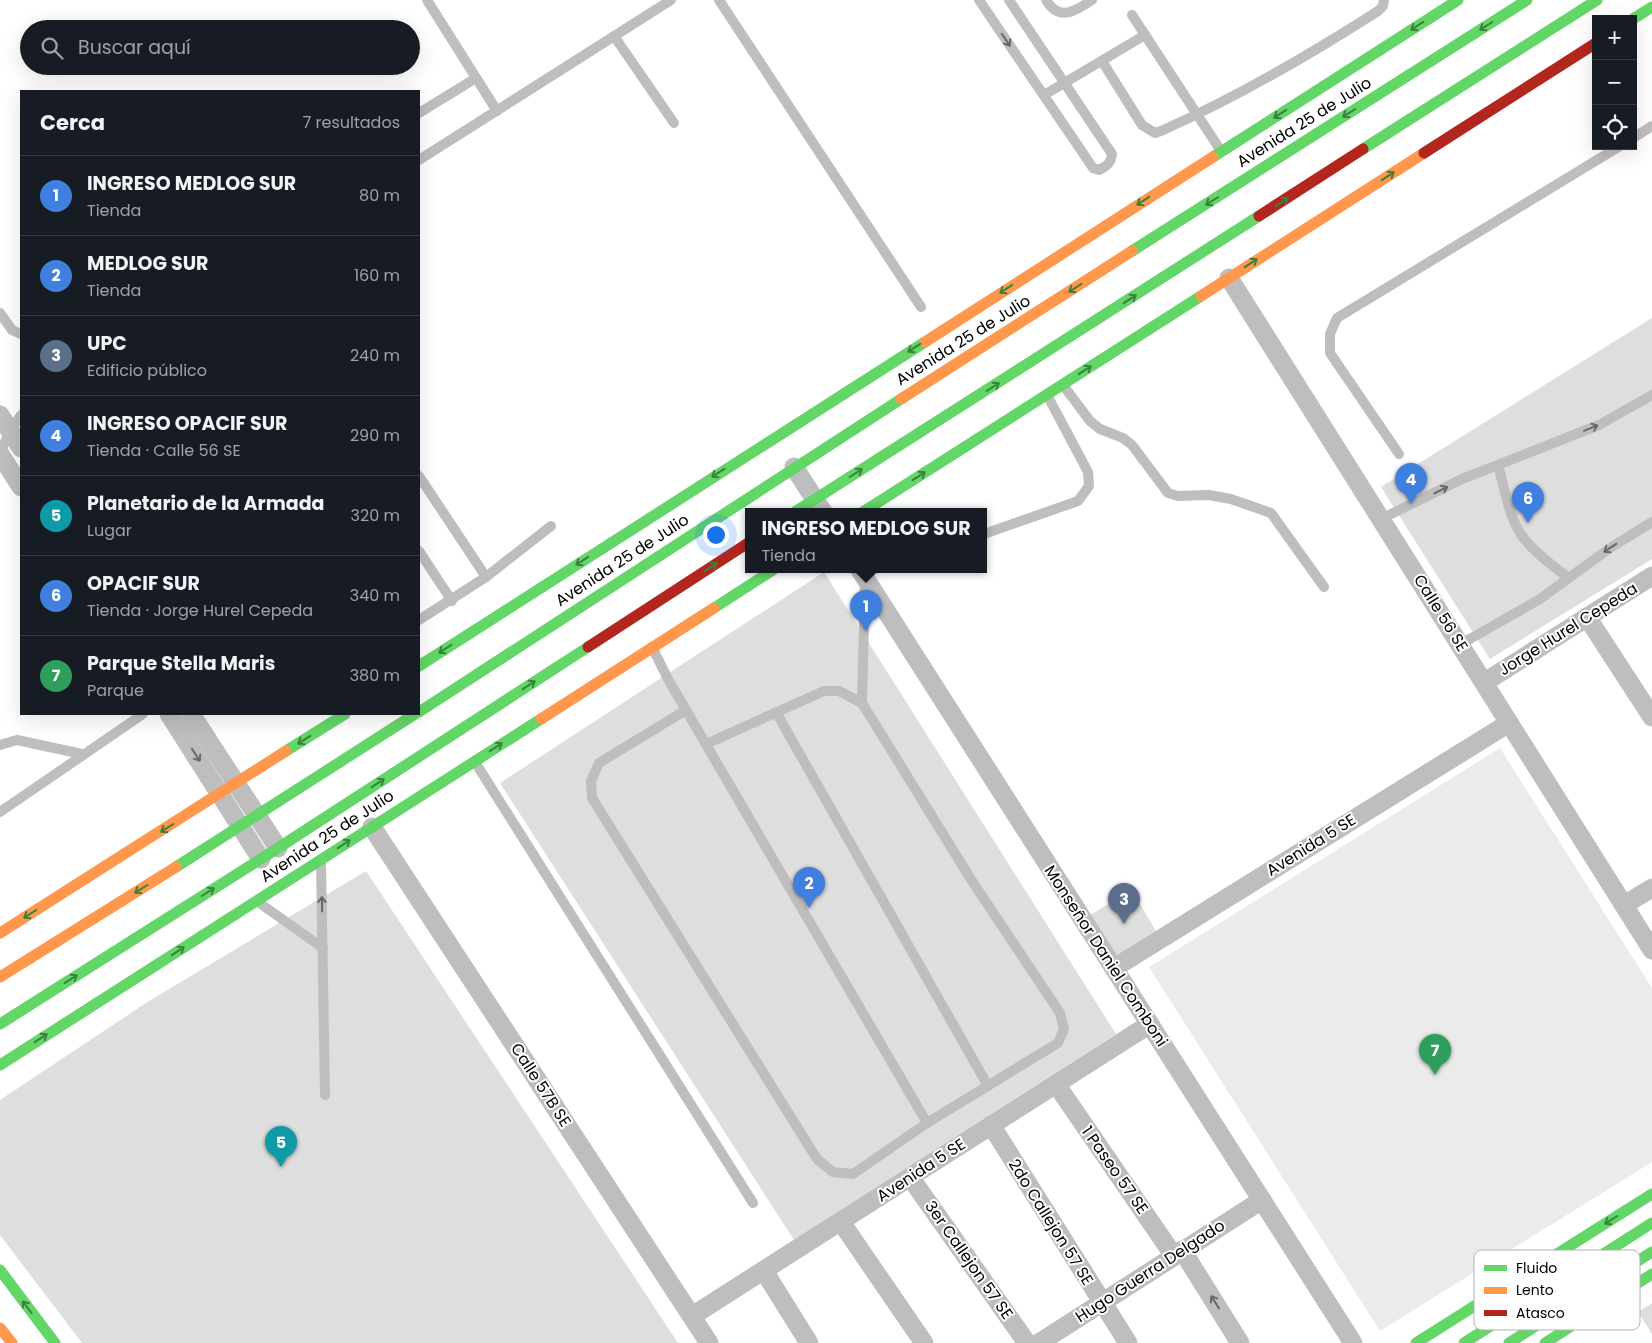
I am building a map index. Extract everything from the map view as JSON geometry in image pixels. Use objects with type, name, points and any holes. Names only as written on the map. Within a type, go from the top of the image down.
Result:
[{"type":"main road","name":"Avenida 25 de Julio","points":[[420,665],[762,444],[1458,0]]},
{"type":"main road","name":"Avenida 25 de Julio","points":[[420,711],[794,467],[1527,0]]},
{"type":"main road","points":[[819,506],[1597,0]]},
{"type":"main road","points":[[1637,16],[1652,7]]},
{"type":"main road","points":[[869,508],[1592,46]]},
{"type":"main road","points":[[740,475],[762,444]]},
{"type":"main road","points":[[700,528],[717,505]]},
{"type":"main road","name":"Avenida 25 de Julio","points":[[0,1024],[300,834],[745,545]]},
{"type":"main road","name":"Avenida 25 de Julio","points":[[0,1065],[768,573]]},
{"type":"main road","points":[[0,933],[343,715]]},
{"type":"main road","points":[[0,977],[249,822],[413,715]]},
{"type":"main road","points":[[281,816],[280,810],[288,797]]},
{"type":"main road","points":[[286,828],[300,834]]},
{"type":"main road","points":[[223,838],[232,839],[240,844],[247,860],[244,869]]},
{"type":"main road","points":[[1563,1250],[1652,1194]]},
{"type":"main road","points":[[1611,1250],[1652,1224]]},
{"type":"main road","points":[[1640,1260],[1652,1252]]},
{"type":"main road","points":[[0,1270],[55,1343]]},
{"type":"main road","points":[[1640,1282],[1652,1274]]},
{"type":"main road","points":[[1416,1343],[1474,1306]]},
{"type":"main road","points":[[0,1328],[12,1343]]},
{"type":"main road","points":[[1464,1343],[1485,1330]]},
{"type":"main road","points":[[1509,1343],[1529,1330]]},
{"type":"main road","points":[[1545,1343],[1564,1330]]},
{"type":"street","name":"Calle 56 SE","points":[[1229,278],[1652,950]]},
{"type":"street","points":[[5,423],[20,446]]},
{"type":"street","points":[[0,454],[20,485]]},
{"type":"street","points":[[794,467],[819,506]]},
{"type":"street","name":"Monseñor Daniel Comboni","points":[[863,574],[1353,1343]]},
{"type":"street","name":"Jorge Hurel Cepeda","points":[[1485,682],[1652,576]]},
{"type":"street","points":[[1587,617],[1652,717]]},
{"type":"street","points":[[170,715],[228,789],[249,822],[261,858]]},
{"type":"street","points":[[191,715],[228,789]]},
{"type":"street","name":"Avenida 5 SE","points":[[1114,968],[1509,723]]},
{"type":"street","points":[[249,822],[278,848]]},
{"type":"street","name":"Calle 57B SE","points":[[372,827],[709,1343]]},
{"type":"street","points":[[1624,906],[1652,888]]},
{"type":"street","name":"Avenida 5 SE","points":[[692,1316],[1150,1024]]},
{"type":"street","name":"1 Paseo 57 SE","points":[[1056,1084],[1178,1253],[1240,1343]]},
{"type":"street","name":"2do Callejon 57 SE","points":[[991,1126],[1128,1343]]},
{"type":"street","name":"3er Callejon 57 SE","points":[[910,1177],[1028,1343]]},
{"type":"street","name":"Hugo Guerra Delgado","points":[[1039,1343],[1262,1200]]},
{"type":"street","points":[[841,1222],[924,1343]]},
{"type":"street","points":[[764,1270],[809,1343]]},
{"type":"street","points":[[1570,1330],[1578,1343]]},
{"type":"lane","points":[[427,0],[497,111]]},
{"type":"lane","points":[[420,159],[671,0]]},
{"type":"lane","points":[[719,0],[921,307]]},
{"type":"lane","points":[[979,0],[1093,168],[1100,170],[1111,161],[1112,154],[1009,0]]},
{"type":"lane","points":[[1046,0],[1050,6],[1065,14],[1073,13],[1092,0]]},
{"type":"lane","points":[[1102,61],[1147,130],[1155,133],[1198,115],[1306,58],[1378,11],[1383,6],[1384,0]]},
{"type":"lane","points":[[1132,15],[1221,152]]},
{"type":"lane","points":[[1044,95],[1145,35]]},
{"type":"lane","points":[[614,36],[674,123]]},
{"type":"lane","points":[[420,111],[476,78]]},
{"type":"lane","points":[[1637,135],[1652,126]]},
{"type":"lane","points":[[1399,454],[1330,353],[1328,343],[1337,318],[1613,150]]},
{"type":"lane","points":[[0,313],[12,330],[20,334]]},
{"type":"lane","points":[[1063,384],[1090,421],[1100,429],[1123,438],[1132,445],[1168,493],[1178,496],[1209,495],[1224,497],[1271,513],[1324,587]]},
{"type":"lane","points":[[987,533],[1078,500],[1088,486],[1088,472],[1047,394]]},
{"type":"lane","points":[[1381,518],[1462,480],[1599,425],[1652,395]]},
{"type":"lane","points":[[0,454],[5,423],[20,416]]},
{"type":"lane","points":[[1498,465],[1514,520],[1525,541],[1569,578]]},
{"type":"lane","points":[[420,478],[486,577]]},
{"type":"lane","points":[[1461,644],[1540,599],[1610,548],[1652,522]]},
{"type":"lane","points":[[420,619],[452,601],[486,577],[551,526]]},
{"type":"lane","points":[[420,553],[452,601]]},
{"type":"lane","points":[[862,703],[863,574]]},
{"type":"lane","points":[[652,648],[686,710],[927,1123]]},
{"type":"lane","points":[[686,710],[599,762],[591,781],[592,798],[817,1159],[834,1172],[853,1174],[927,1123],[1058,1043],[1064,1029],[1060,1013],[972,881],[862,703],[839,691],[824,691],[706,744]]},
{"type":"lane","points":[[776,712],[988,1086]]},
{"type":"lane","points":[[0,812],[141,715]]},
{"type":"lane","points":[[0,745],[18,740],[82,754]]},
{"type":"lane","points":[[474,761],[753,1203]]},
{"type":"lane","points":[[321,859],[325,1095]]},
{"type":"lane","points":[[256,901],[323,948]]},
{"type":"shaded area","points":[[1500,748],[1652,988],[1652,1162],[1510,1250],[1474,1250],[1474,1273],[1380,1331],[1149,967]]},
{"type":"building","points":[[1652,318],[1652,559],[1490,659],[1381,487]]},
{"type":"building","points":[[825,573],[1116,1034],[794,1240],[500,783]]},
{"type":"building","points":[[366,871],[678,1343],[82,1343],[0,1235],[0,1100],[149,1001]]},
{"type":"building","points":[[1132,890],[1157,933],[1115,958],[1090,915]]},
{"type":"building","points":[[1652,1303],[1652,1334],[1640,1315],[1640,1311]]},
{"type":"traffic: fast","points":[[1213,157],[1458,0]]},
{"type":"traffic: fast","points":[[1132,251],[1527,0]]},
{"type":"traffic: fast","points":[[1363,149],[1597,0]]},
{"type":"traffic: fast","points":[[1637,16],[1652,7]]},
{"type":"traffic: fast","points":[[801,508],[1259,216]]},
{"type":"traffic: fast","points":[[869,508],[1201,296]]},
{"type":"traffic: fast","points":[[420,665],[925,342]]},
{"type":"traffic: fast","points":[[420,711],[901,399]]},
{"type":"traffic: fast","points":[[714,608],[768,573]]},
{"type":"traffic: fast","points":[[0,1024],[278,848],[588,647]]},
{"type":"traffic: fast","points":[[286,751],[343,715]]},
{"type":"traffic: fast","points":[[176,867],[413,715]]},
{"type":"traffic: fast","points":[[0,1065],[541,719]]},
{"type":"traffic: fast","points":[[1563,1250],[1652,1194]]},
{"type":"traffic: fast","points":[[1610,1250],[1652,1223]]},
{"type":"traffic: fast","points":[[1640,1260],[1652,1252]]},
{"type":"traffic: fast","points":[[0,1270],[55,1343]]},
{"type":"traffic: fast","points":[[1640,1282],[1652,1274]]},
{"type":"traffic: fast","points":[[1416,1343],[1474,1306]]},
{"type":"traffic: fast","points":[[1464,1343],[1484,1330]]},
{"type":"traffic: fast","points":[[1509,1343],[1529,1330]]},
{"type":"traffic: fast","points":[[1545,1343],[1565,1330]]},
{"type":"traffic: slow","points":[[1201,296],[1424,153]]},
{"type":"traffic: slow","points":[[925,342],[1213,157]]},
{"type":"traffic: slow","points":[[901,399],[1132,251]]},
{"type":"traffic: slow","points":[[541,719],[714,608]]},
{"type":"traffic: slow","points":[[0,933],[286,751]]},
{"type":"traffic: slow","points":[[0,977],[176,867]]},
{"type":"traffic: slow","points":[[0,1328],[12,1343]]},
{"type":"traffic: jam","points":[[1424,153],[1592,46]]},
{"type":"traffic: jam","points":[[1259,216],[1363,149]]},
{"type":"traffic: jam","points":[[588,647],[745,545]]},
{"type":"place","name":"INGRESO OPACIF SUR","points":[[1411,504]]},
{"type":"place","name":"OPACIF SUR","points":[[1528,523]]},
{"type":"place","name":"INGRESO MEDLOG SUR","points":[[866,631]]},
{"type":"place","name":"MEDLOG SUR","points":[[809,908]]},
{"type":"place","name":"UPC","points":[[1124,924]]},
{"type":"place","name":"Parque Stella Maris","points":[[1435,1075]]},
{"type":"place","name":"Planetario de la Armada","points":[[281,1167]]}]
